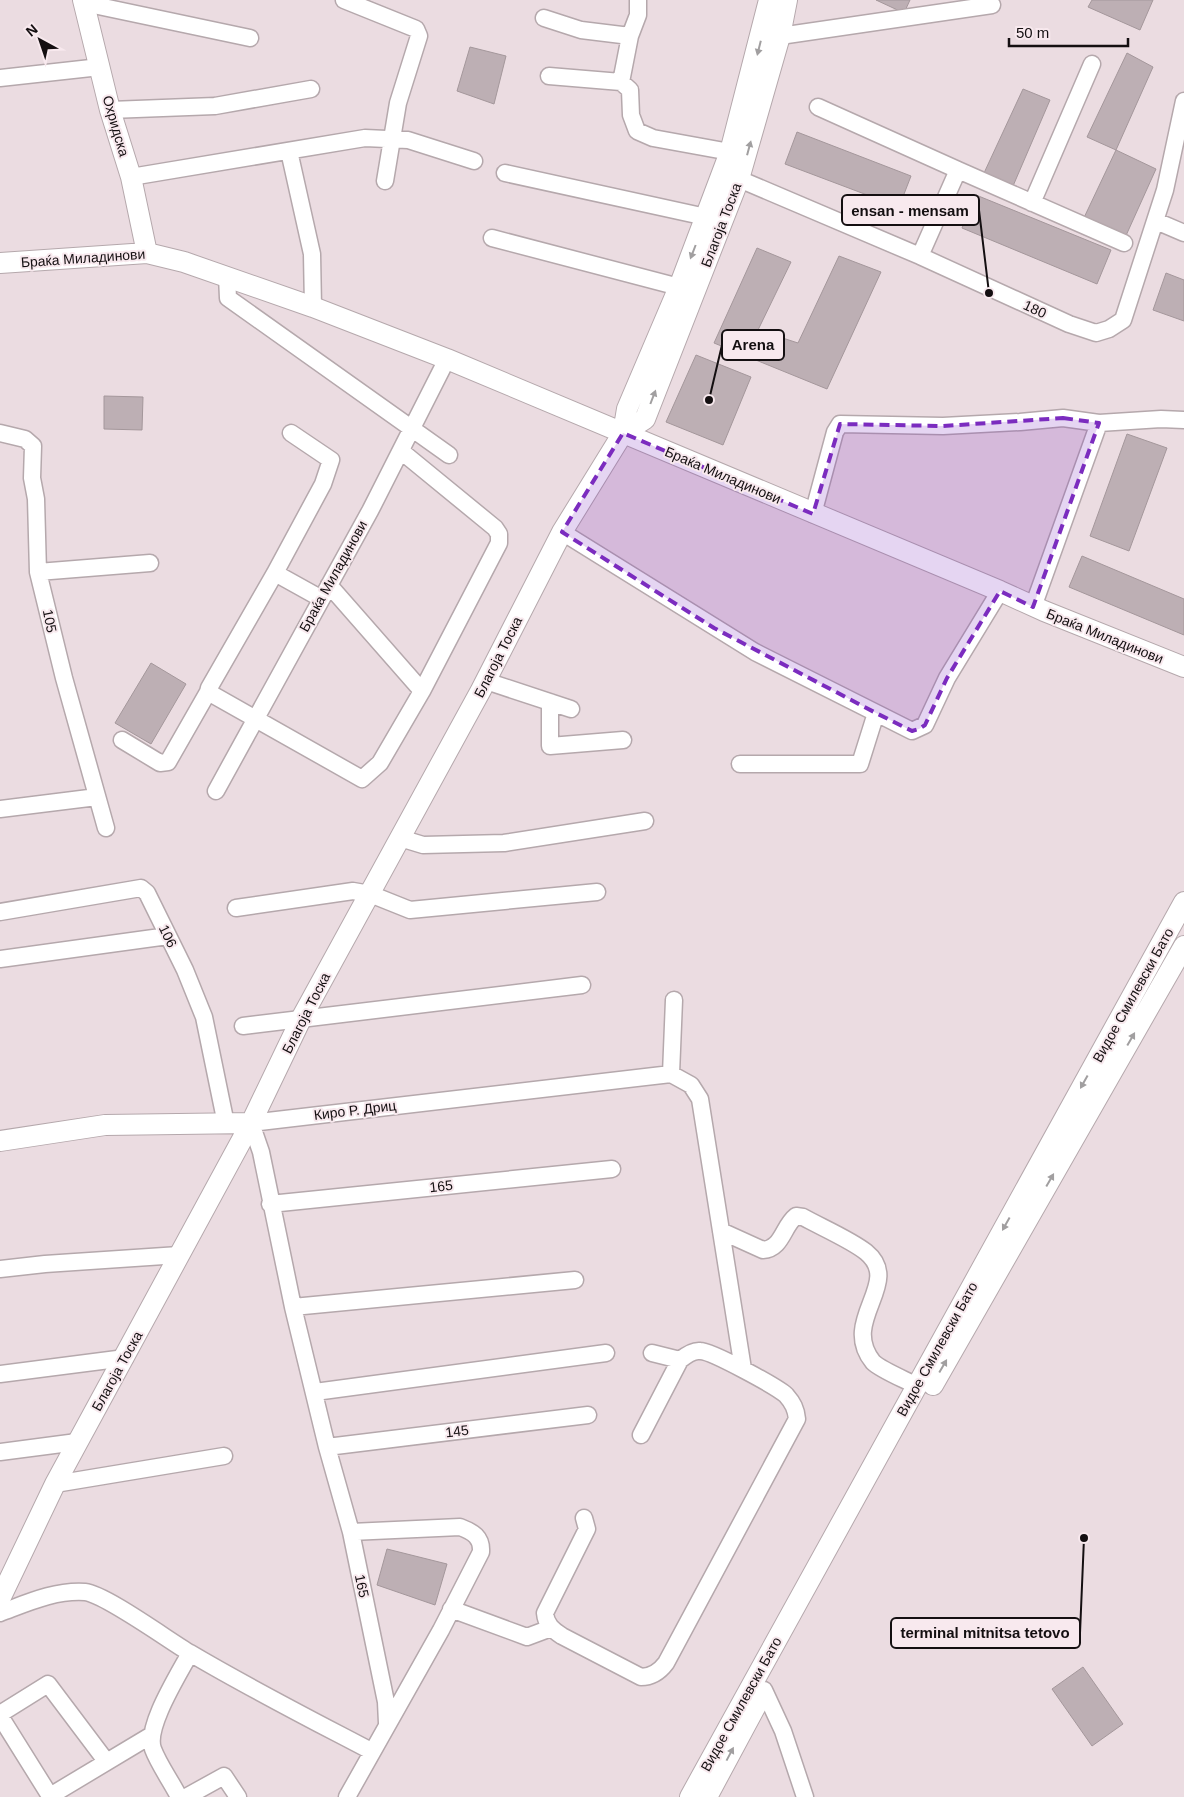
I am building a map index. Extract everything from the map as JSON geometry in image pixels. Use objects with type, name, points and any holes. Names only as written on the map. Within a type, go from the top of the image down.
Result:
[{"type":"street","points":[[344,0],[416,29],[418,36],[398,103],[385,181]]},
{"type":"street","points":[[621,82],[630,36],[638,15],[638,0]]},
{"type":"street","name":"Благоја Тоска","points":[[0,1600],[55,1484],[252,1122],[302,1017],[486,681],[562,532],[623,433],[627,409],[679,287],[730,152],[769,0]]},
{"type":"street","name":"Благоја Тоска","points":[[623,433],[645,419],[739,179],[780,36],[787,0]]},
{"type":"street","points":[[83,1],[250,38]]},
{"type":"street","name":"Охридска","points":[[83,1],[148,252]]},
{"type":"street","points":[[780,36],[992,4]]},
{"type":"street","points":[[544,18],[581,30],[630,36]]},
{"type":"street","points":[[1032,203],[1092,64]]},
{"type":"street","points":[[0,78],[100,67]]},
{"type":"street","points":[[549,76],[621,82],[630,90],[632,115],[637,131],[653,138],[730,152]]},
{"type":"street","points":[[110,110],[215,106],[311,89]]},
{"type":"street","name":"180","points":[[739,179],[920,256],[1069,324],[1096,333],[1109,330],[1123,320],[1156,221],[1176,145],[1184,101]]},
{"type":"street","points":[[818,107],[1124,243]]},
{"type":"street","points":[[130,177],[365,138],[408,140],[474,161]]},
{"type":"street","points":[[289,151],[312,254],[313,307]]},
{"type":"street","points":[[920,256],[958,170]]},
{"type":"street","points":[[505,173],[706,218]]},
{"type":"street","points":[[1156,221],[1184,233]]},
{"type":"street","points":[[492,238],[679,287]]},
{"type":"street","name":"Браќа Миладинови","points":[[0,264],[148,252],[227,276],[447,359],[1033,606],[1184,667]]},
{"type":"street","points":[[227,276],[228,298],[412,431],[449,455]]},
{"type":"street","name":"Браќа Миладинови","points":[[216,791],[412,431],[447,359]]},
{"type":"street","points":[[813,514],[835,432],[840,424],[943,426],[1063,418],[1099,423],[1161,419],[1184,420]]},
{"type":"street","points":[[1033,606],[1099,423]]},
{"type":"street","points":[[122,740],[160,763],[168,762],[276,573],[323,484],[332,460],[291,433]]},
{"type":"street","name":"105","points":[[0,434],[25,439],[33,446],[32,478],[36,499],[38,572],[106,828]]},
{"type":"street","points":[[208,692],[362,778],[380,763],[422,691],[499,543],[499,534],[496,528],[401,451]]},
{"type":"street","points":[[562,532],[755,652],[912,731],[925,725],[948,678],[1000,591]]},
{"type":"street","points":[[38,572],[150,563]]},
{"type":"street","points":[[276,573],[325,591],[422,691]]},
{"type":"street","points":[[486,681],[571,708]]},
{"type":"street","points":[[550,702],[550,746],[623,740]]},
{"type":"street","points":[[740,764],[860,764],[876,713]]},
{"type":"street","points":[[0,809],[97,797]]},
{"type":"street","points":[[400,838],[423,845],[504,843],[645,821]]},
{"type":"street","name":"106","points":[[0,912],[140,888],[147,893],[185,970],[204,1017],[226,1124]]},
{"type":"street","points":[[236,908],[353,891],[370,894],[410,910],[598,892]]},
{"type":"street","name":"Видое Смилевски Бато","points":[[690,1797],[1184,902]]},
{"type":"street","points":[[0,959],[168,936]]},
{"type":"street","name":"Видое Смилевски Бато","points":[[707,1797],[896,1450],[1184,946]]},
{"type":"street","points":[[243,1026],[302,1017],[582,985]]},
{"type":"street","points":[[674,1000],[671,1074],[691,1085],[700,1099],[742,1369]]},
{"type":"street","name":"Киро Р. Дриц","points":[[0,1141],[105,1125],[252,1122],[671,1074]]},
{"type":"street","name":"165","points":[[252,1122],[261,1152],[270,1204],[327,1448],[351,1532],[386,1702],[387,1723]]},
{"type":"street","name":"165","points":[[270,1204],[612,1169]]},
{"type":"street","points":[[721,1231],[763,1250],[770,1250],[777,1245],[791,1220],[796,1216],[802,1217],[867,1253],[875,1265],[880,1280],[861,1328],[864,1347],[874,1363],[917,1386]]},
{"type":"street","points":[[0,1270],[45,1264],[179,1255]]},
{"type":"street","points":[[293,1307],[575,1280]]},
{"type":"street","points":[[584,1518],[586,1529],[545,1613],[550,1628],[641,1677],[653,1675],[666,1663],[797,1419],[796,1409],[784,1394],[742,1369],[701,1350],[690,1353],[680,1360],[641,1435]]},
{"type":"street","points":[[315,1392],[606,1353]]},
{"type":"street","points":[[652,1353],[680,1360]]},
{"type":"street","points":[[0,1374],[125,1358]]},
{"type":"street","name":"145","points":[[327,1448],[588,1415]]},
{"type":"street","points":[[0,1452],[78,1442]]},
{"type":"street","points":[[55,1484],[224,1456]]},
{"type":"street","points":[[347,1797],[481,1552],[480,1541],[476,1534],[460,1527],[351,1532]]},
{"type":"street","points":[[0,1613],[43,1597],[87,1592],[275,1701],[371,1750]]},
{"type":"street","points":[[451,1609],[527,1636],[550,1628]]},
{"type":"street","points":[[179,1797],[153,1749],[150,1736],[190,1653]]},
{"type":"street","points":[[106,1761],[48,1684],[0,1715],[50,1796],[150,1736]]},
{"type":"street","points":[[764,1690],[783,1731],[805,1797]]},
{"type":"street","points":[[186,1797],[224,1776],[238,1797]]},
{"type":"highlighted area","points":[[1063,418],[1099,423],[1033,607],[1000,591],[947,678],[925,725],[919,729],[912,731],[714,628],[562,532],[623,433],[813,514],[840,424],[943,426]]},
{"type":"building","points":[[876,0],[910,0],[904,13]]},
{"type":"building","points":[[1092,0],[1153,0],[1140,30],[1088,7]]},
{"type":"building","points":[[470,47],[506,56],[494,104],[457,91]]},
{"type":"building","points":[[1127,53],[1153,67],[1116,150],[1087,137]]},
{"type":"building","points":[[1023,89],[1050,100],[1013,186],[984,173]]},
{"type":"building","points":[[797,132],[911,176],[899,207],[785,164]]},
{"type":"building","points":[[1116,150],[1156,169],[1124,240],[1081,224]]},
{"type":"building","points":[[976,195],[1111,250],[1097,284],[962,228]]},
{"type":"building","points":[[757,248],[791,262],[758,330],[798,343],[839,256],[881,272],[827,389],[714,343]]},
{"type":"building","points":[[1166,273],[1184,280],[1184,321],[1153,310]]},
{"type":"building","points":[[696,355],[751,377],[723,445],[666,422]]},
{"type":"building","points":[[104,396],[143,397],[142,430],[104,429]]},
{"type":"building","points":[[1127,434],[1167,448],[1129,551],[1090,536]]},
{"type":"building","points":[[1082,556],[1184,599],[1184,635],[1069,587]]},
{"type":"building","points":[[151,663],[186,684],[151,744],[115,723]]},
{"type":"building","points":[[387,1549],[447,1564],[435,1605],[377,1585]]},
{"type":"building","points":[[1083,1667],[1123,1724],[1092,1746],[1052,1689]]},
{"type":"place","name":"ensan - mensam","points":[[989,293]]},
{"type":"place","name":"Arena","points":[[709,400]]},
{"type":"place","name":"terminal mitnitsa tetovo","points":[[1084,1538]]}]
